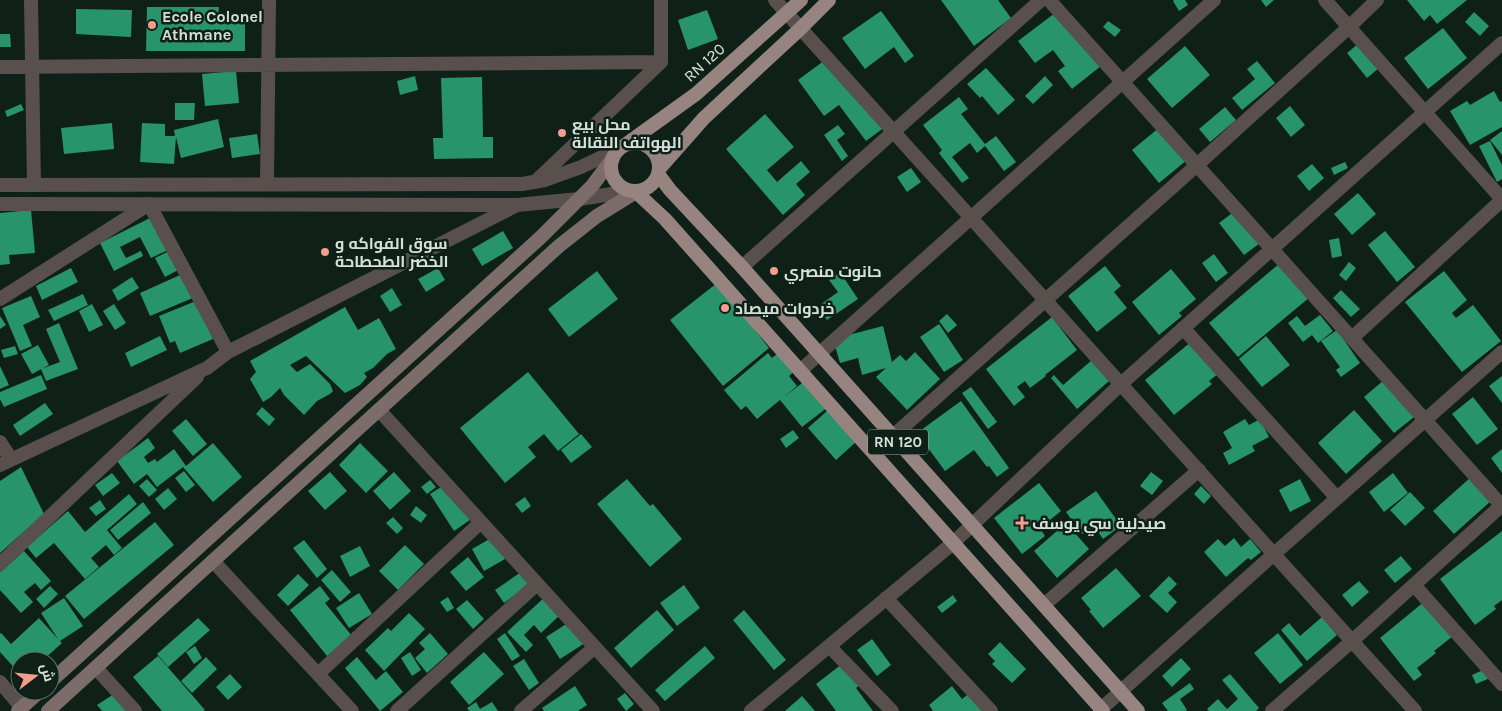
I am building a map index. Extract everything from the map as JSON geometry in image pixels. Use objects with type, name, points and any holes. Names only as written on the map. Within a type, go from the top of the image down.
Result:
[{"type":"main road","name":"RN 120","points":[[619,151],[696,94],[801,0]]},
{"type":"main road","points":[[619,151],[611,166],[616,182],[622,188],[634,191],[644,190],[652,185],[659,172],[704,118],[829,0]]},
{"type":"main road","points":[[60,673],[541,237],[592,186],[619,151],[634,143],[650,148],[659,161],[659,172]]},
{"type":"main road","name":"RN 120","points":[[659,172],[670,190],[742,267],[1138,711]]},
{"type":"main road","name":"RN 120","points":[[634,191],[666,219],[1102,710]]},
{"type":"main road","points":[[48,711],[559,246],[597,216],[634,191]]},
{"type":"street","points":[[31,0],[34,185]]},
{"type":"street","points":[[267,184],[269,0]]},
{"type":"street","points":[[535,182],[661,62],[661,0]]},
{"type":"street","points":[[775,0],[1415,711]]},
{"type":"street","points":[[742,267],[1041,0]]},
{"type":"street","points":[[1049,0],[1502,506],[1272,711]]},
{"type":"street","points":[[800,370],[1214,0]]},
{"type":"street","points":[[1325,0],[1502,199],[1352,338]]},
{"type":"street","points":[[892,436],[1197,165],[1377,0]]},
{"type":"street","points":[[751,711],[953,543],[1183,328],[1502,42]]},
{"type":"street","points":[[0,67],[661,62]]},
{"type":"street","points":[[0,185],[512,184],[545,180],[619,151]]},
{"type":"street","points":[[0,204],[517,205],[634,191]]},
{"type":"street","points":[[0,299],[149,204]]},
{"type":"street","points":[[149,204],[228,352]]},
{"type":"street","points":[[0,564],[207,368],[228,352],[517,205]]},
{"type":"street","points":[[1183,328],[1337,498]]},
{"type":"street","points":[[1102,710],[1274,554],[1502,352]]},
{"type":"street","points":[[0,442],[5,462],[207,368]]},
{"type":"street","points":[[379,410],[653,711]]},
{"type":"street","points":[[1044,605],[1198,470]]},
{"type":"street","points":[[318,674],[481,522]]},
{"type":"street","points":[[214,561],[352,711]]},
{"type":"street","points":[[397,711],[538,584]]},
{"type":"street","points":[[1414,585],[1502,684]]},
{"type":"street","points":[[886,598],[991,711]]},
{"type":"street","points":[[829,646],[892,711]]},
{"type":"street","points":[[522,711],[595,647]]},
{"type":"street","points":[[96,668],[135,711]]},
{"type":"street","points":[[0,682],[20,709]]},
{"type":"building","points":[[941,0],[998,0],[1011,18],[974,46]]},
{"type":"building","points":[[1174,0],[1185,0],[1188,5],[1179,11]]},
{"type":"building","points":[[1261,0],[1274,0],[1266,7]]},
{"type":"building","points":[[1407,0],[1467,0],[1437,24],[1430,15],[1424,21]]},
{"type":"building","points":[[147,7],[219,7],[218,20],[245,20],[245,51],[146,51]]},
{"type":"building","points":[[76,9],[132,10],[131,37],[76,34]]},
{"type":"building","points":[[707,10],[718,39],[688,50],[678,20]]},
{"type":"building","points":[[1059,10],[1101,66],[1072,89],[1058,71],[1065,66],[1053,50],[1035,63],[1018,41]]},
{"type":"building","points":[[881,11],[914,56],[905,63],[894,47],[865,69],[842,38]]},
{"type":"building","points":[[1474,12],[1489,26],[1480,36],[1465,22]]},
{"type":"building","points":[[1108,21],[1121,30],[1115,37],[1103,27]]},
{"type":"building","points":[[1443,28],[1467,58],[1428,89],[1404,58]]},
{"type":"building","points":[[0,34],[10,34],[11,47],[0,47]]},
{"type":"building","points":[[1359,43],[1379,68],[1367,78],[1347,53]]},
{"type":"building","points":[[1185,46],[1210,75],[1172,108],[1147,79]]},
{"type":"building","points":[[825,60],[851,95],[857,90],[885,127],[866,141],[839,105],[824,116],[798,80]]},
{"type":"building","points":[[1257,61],[1275,83],[1242,110],[1232,98],[1255,79],[1247,69]]},
{"type":"building","points":[[986,68],[1015,100],[998,115],[982,96],[980,98],[967,84]]},
{"type":"building","points":[[236,71],[239,103],[205,106],[202,74]]},
{"type":"building","points":[[415,76],[418,90],[400,95],[397,81]]},
{"type":"building","points":[[1045,76],[1053,85],[1033,104],[1025,96]]},
{"type":"building","points":[[482,77],[483,137],[493,137],[493,158],[434,159],[433,138],[443,138],[441,78]]},
{"type":"building","points":[[1494,91],[1500,102],[1502,101],[1502,127],[1470,145],[1450,111],[1467,101],[1470,105]]},
{"type":"building","points":[[959,97],[968,109],[961,114],[985,144],[996,136],[1016,162],[1004,171],[985,146],[977,153],[970,143],[952,157],[969,178],[962,183],[939,153],[942,150],[923,125]]},
{"type":"building","points":[[175,103],[195,103],[194,120],[175,120]]},
{"type":"building","points":[[21,104],[24,110],[7,117],[5,111]]},
{"type":"building","points":[[1290,106],[1305,125],[1291,137],[1276,118]]},
{"type":"building","points":[[1225,107],[1236,120],[1210,142],[1199,129]]},
{"type":"building","points":[[765,114],[794,147],[767,170],[777,182],[801,161],[810,172],[796,184],[805,195],[783,215],[726,149]]},
{"type":"building","points":[[218,119],[224,147],[181,158],[176,137],[174,164],[140,162],[142,123],[165,124],[165,136],[175,136],[174,130]]},
{"type":"building","points":[[112,123],[114,149],[64,154],[61,128]]},
{"type":"building","points":[[838,125],[845,134],[837,140],[848,156],[842,161],[824,135]]},
{"type":"building","points":[[1160,127],[1187,160],[1159,183],[1132,150]]},
{"type":"building","points":[[1502,131],[1502,155],[1490,140]]},
{"type":"building","points":[[257,134],[260,154],[232,158],[229,138]]},
{"type":"building","points":[[1490,141],[1502,165],[1502,179],[1497,182],[1479,146]]},
{"type":"building","points":[[1345,162],[1348,168],[1334,175],[1331,168]]},
{"type":"building","points":[[1312,164],[1324,178],[1309,191],[1297,176]]},
{"type":"building","points":[[911,168],[921,182],[907,192],[897,177]]},
{"type":"building","points":[[1358,193],[1376,214],[1352,235],[1334,214]]},
{"type":"building","points":[[31,210],[35,253],[9,255],[10,264],[0,265],[0,213]]},
{"type":"building","points":[[1235,211],[1260,243],[1244,255],[1219,223]]},
{"type":"building","points":[[154,216],[170,249],[151,258],[140,237],[120,247],[126,258],[141,251],[143,256],[114,271],[100,243]]},
{"type":"building","points":[[503,231],[513,248],[482,266],[472,249]]},
{"type":"building","points":[[1385,231],[1415,267],[1397,282],[1368,245]]},
{"type":"building","points":[[1339,238],[1342,256],[1332,258],[1329,240]]},
{"type":"building","points":[[169,251],[178,270],[165,277],[155,258]]},
{"type":"building","points":[[1214,254],[1228,273],[1216,282],[1202,263]]},
{"type":"building","points":[[1349,262],[1356,268],[1346,281],[1339,275]]},
{"type":"building","points":[[1280,263],[1310,297],[1238,357],[1209,323]]},
{"type":"building","points":[[1105,266],[1121,286],[1114,292],[1127,308],[1097,332],[1068,296]]},
{"type":"building","points":[[71,268],[78,282],[42,300],[36,286]]},
{"type":"building","points":[[438,268],[445,280],[426,292],[418,279]]},
{"type":"building","points":[[1171,269],[1196,299],[1179,313],[1182,316],[1159,335],[1132,302]]},
{"type":"building","points":[[189,271],[200,295],[150,316],[140,293]]},
{"type":"building","points":[[597,271],[618,299],[569,337],[548,309]]},
{"type":"building","points":[[1444,271],[1467,300],[1452,313],[1456,318],[1473,305],[1501,341],[1462,372],[1405,302]]},
{"type":"building","points":[[840,272],[858,299],[827,320],[817,307],[838,292],[829,280]]},
{"type":"building","points":[[132,277],[139,288],[118,301],[112,290]]},
{"type":"building","points":[[717,283],[769,348],[723,386],[670,320]]},
{"type":"building","points":[[392,288],[402,305],[390,312],[380,296]]},
{"type":"building","points":[[1341,290],[1360,309],[1351,317],[1333,298]]},
{"type":"building","points":[[83,294],[88,305],[54,321],[48,310]]},
{"type":"building","points":[[31,296],[40,317],[23,325],[32,346],[20,351],[2,308]]},
{"type":"building","points":[[196,301],[213,339],[180,353],[175,341],[170,343],[159,316]]},
{"type":"building","points":[[92,304],[103,325],[89,332],[79,311]]},
{"type":"building","points":[[114,304],[126,323],[115,330],[103,311]]},
{"type":"building","points":[[345,307],[358,330],[379,318],[396,349],[364,373],[367,377],[360,385],[345,393],[306,356],[290,365],[297,372],[310,364],[330,384],[333,391],[317,401],[304,415],[284,395],[280,388],[263,402],[250,379],[256,372],[250,361]]},
{"type":"building","points":[[947,314],[957,325],[948,333],[939,321]]},
{"type":"building","points":[[1320,315],[1333,331],[1318,343],[1312,335],[1303,342],[1288,323],[1297,316],[1305,326]]},
{"type":"building","points":[[0,316],[6,325],[0,329]]},
{"type":"building","points":[[1052,317],[1077,350],[1030,388],[1025,381],[1017,387],[1025,397],[1014,406],[986,369]]},
{"type":"building","points":[[59,323],[78,369],[46,381],[41,369],[60,362],[46,329]]},
{"type":"building","points":[[939,324],[963,360],[944,372],[920,337]]},
{"type":"building","points":[[883,326],[892,362],[900,355],[906,361],[915,352],[940,379],[907,410],[876,377],[886,368],[862,375],[858,358],[840,363],[833,339]]},
{"type":"building","points":[[1337,330],[1360,363],[1341,377],[1336,370],[1340,367],[1321,341]]},
{"type":"building","points":[[160,336],[167,350],[131,367],[125,353]]},
{"type":"building","points":[[1266,336],[1290,365],[1262,387],[1239,359]]},
{"type":"building","points":[[1192,341],[1219,373],[1209,381],[1212,384],[1174,415],[1145,380]]},
{"type":"building","points":[[38,345],[49,365],[32,374],[21,354]]},
{"type":"building","points":[[15,346],[18,354],[4,358],[1,350]]},
{"type":"building","points":[[783,349],[798,368],[789,376],[797,386],[784,397],[806,380],[828,407],[802,427],[780,400],[757,419],[746,406],[741,410],[724,390],[768,353],[772,358]]},
{"type":"building","points":[[1092,360],[1109,381],[1077,409],[1051,378],[1054,375],[1063,385]]},
{"type":"building","points":[[0,366],[9,385],[0,389]]},
{"type":"building","points":[[528,372],[579,434],[558,451],[544,434],[528,447],[536,457],[505,483],[460,428]]},
{"type":"building","points":[[41,375],[47,389],[4,407],[0,399],[0,392]]},
{"type":"building","points":[[1502,376],[1502,403],[1489,386]]},
{"type":"building","points":[[1384,380],[1414,417],[1394,433],[1364,397]]},
{"type":"building","points":[[971,387],[997,422],[988,429],[962,393]]},
{"type":"building","points":[[1473,397],[1498,429],[1477,445],[1452,414]]},
{"type":"building","points":[[961,401],[1009,468],[997,477],[974,450],[945,471],[917,433]]},
{"type":"building","points":[[45,403],[53,414],[20,436],[13,425]]},
{"type":"building","points":[[262,407],[275,419],[269,426],[256,414]]},
{"type":"building","points":[[828,410],[857,441],[836,460],[808,428]]},
{"type":"building","points":[[1354,410],[1382,441],[1346,474],[1318,443]]},
{"type":"building","points":[[186,419],[207,444],[193,456],[172,431]]},
{"type":"building","points":[[1245,419],[1249,425],[1260,419],[1269,437],[1252,446],[1255,451],[1229,465],[1223,453],[1232,448],[1223,432]]},
{"type":"building","points":[[793,430],[799,438],[786,448],[780,439]]},
{"type":"building","points":[[581,434],[592,447],[571,463],[561,450]]},
{"type":"building","points":[[148,438],[155,448],[144,457],[148,463],[155,459],[157,462],[174,449],[186,466],[213,443],[242,477],[213,502],[183,467],[157,487],[147,474],[134,484],[117,461]]},
{"type":"building","points":[[360,443],[388,471],[366,493],[339,465]]},
{"type":"building","points":[[1502,449],[1502,473],[1491,458]]},
{"type":"building","points":[[21,467],[44,514],[0,553],[0,481]]},
{"type":"building","points":[[184,471],[195,485],[186,492],[175,478]]},
{"type":"building","points":[[330,472],[347,491],[325,510],[308,491]]},
{"type":"building","points":[[394,472],[411,491],[390,510],[373,491]]},
{"type":"building","points":[[1151,472],[1163,481],[1152,495],[1140,486]]},
{"type":"building","points":[[112,473],[120,483],[103,496],[95,485]]},
{"type":"building","points":[[1393,473],[1408,493],[1384,512],[1369,492]]},
{"type":"building","points":[[1471,477],[1492,500],[1454,534],[1433,511]]},
{"type":"building","points":[[147,479],[157,490],[149,497],[139,486]]},
{"type":"building","points":[[627,479],[650,506],[653,504],[682,539],[650,567],[597,504]]},
{"type":"building","points":[[1300,479],[1311,501],[1290,512],[1279,490]]},
{"type":"building","points":[[430,480],[436,487],[427,494],[421,487]]},
{"type":"building","name":"صيدلية سي يوسف","points":[[1039,483],[1061,511],[1040,528],[1045,536],[1022,554],[994,518]]},
{"type":"building","points":[[446,484],[470,520],[454,531],[430,494]]},
{"type":"building","points":[[1201,486],[1211,496],[1204,504],[1194,494]]},
{"type":"building","points":[[168,488],[177,499],[164,510],[155,499]]},
{"type":"building","points":[[1096,491],[1121,526],[1103,539],[1094,526],[1082,534],[1066,512]]},
{"type":"building","points":[[1410,492],[1425,508],[1405,526],[1390,510]]},
{"type":"building","points":[[129,494],[137,504],[107,530],[122,548],[114,555],[106,545],[91,558],[99,567],[85,579],[54,543],[36,558],[27,547],[68,511],[85,532]]},
{"type":"building","points":[[525,497],[531,506],[522,513],[515,504]]},
{"type":"building","points":[[100,500],[106,509],[96,516],[89,508]]},
{"type":"building","points":[[143,502],[151,513],[118,540],[110,530]]},
{"type":"building","points":[[416,506],[427,515],[421,523],[410,515]]},
{"type":"building","points":[[393,517],[403,528],[397,534],[386,523]]},
{"type":"building","points":[[155,522],[174,545],[84,619],[65,596]]},
{"type":"building","points":[[1066,523],[1089,549],[1057,578],[1034,551]]},
{"type":"building","points":[[1502,531],[1502,600],[1494,606],[1496,609],[1475,625],[1440,579]]},
{"type":"building","points":[[493,537],[505,559],[484,571],[472,549]]},
{"type":"building","points":[[1234,538],[1241,547],[1250,539],[1261,552],[1251,560],[1248,558],[1226,577],[1204,552],[1218,539],[1225,546]]},
{"type":"building","points":[[304,540],[327,569],[317,578],[293,548]]},
{"type":"building","points":[[405,545],[424,564],[398,590],[379,571]]},
{"type":"building","points":[[360,546],[370,566],[350,577],[340,556]]},
{"type":"building","points":[[24,551],[51,581],[41,590],[35,583],[24,592],[33,602],[21,613],[0,590],[0,572]]},
{"type":"building","points":[[1401,556],[1412,569],[1395,583],[1384,570]]},
{"type":"building","points":[[468,557],[484,577],[466,591],[450,572]]},
{"type":"building","points":[[1116,568],[1141,596],[1103,628],[1081,598]]},
{"type":"building","points":[[332,570],[351,592],[340,602],[321,580]]},
{"type":"building","points":[[524,570],[533,582],[504,603],[495,590]]},
{"type":"building","points":[[298,574],[309,585],[288,606],[277,595]]},
{"type":"building","points":[[1169,576],[1177,584],[1168,593],[1177,602],[1167,613],[1149,596]]},
{"type":"building","points":[[1359,581],[1369,592],[1352,607],[1342,595]]},
{"type":"building","points":[[684,585],[700,608],[677,626],[660,603]]},
{"type":"building","points":[[50,586],[58,594],[44,608],[36,599]]},
{"type":"building","points":[[320,586],[330,599],[325,603],[352,636],[327,656],[290,610]]},
{"type":"building","points":[[359,593],[372,614],[349,628],[336,608]]},
{"type":"building","points":[[547,595],[563,612],[541,633],[534,625],[524,635],[533,645],[526,652],[507,632]]},
{"type":"building","points":[[953,595],[957,601],[942,613],[937,607]]},
{"type":"building","points":[[448,597],[454,608],[447,612],[440,602]]},
{"type":"building","points":[[64,598],[83,626],[60,641],[62,643],[53,651],[10,651],[10,663],[0,652],[1,633],[11,644],[39,618],[58,639],[41,613]]},
{"type":"building","points":[[467,600],[484,619],[473,629],[456,609]]},
{"type":"building","points":[[1425,601],[1453,636],[1417,668],[1422,675],[1414,681],[1380,638]]},
{"type":"building","points":[[657,610],[674,630],[631,668],[614,648]]},
{"type":"building","points":[[744,610],[786,660],[774,670],[733,620]]},
{"type":"building","points":[[409,613],[425,629],[384,671],[365,650],[388,628],[391,631]]},
{"type":"building","points":[[1322,617],[1337,635],[1307,661],[1281,630],[1289,623],[1300,636]]},
{"type":"building","points":[[198,618],[210,630],[168,667],[157,654]]},
{"type":"building","points":[[574,619],[588,641],[560,659],[546,637]]},
{"type":"building","points":[[430,633],[448,654],[427,673],[415,658],[425,649],[419,643]]},
{"type":"building","points":[[505,633],[520,656],[512,661],[497,639]]},
{"type":"building","points":[[1278,633],[1303,665],[1280,684],[1254,653]]},
{"type":"building","points":[[872,639],[891,665],[877,676],[857,650]]},
{"type":"building","points":[[1000,642],[1026,669],[1012,683],[992,664],[995,661],[988,654]]},
{"type":"building","points":[[195,646],[202,658],[194,664],[186,652]]},
{"type":"building","points":[[705,646],[715,658],[665,701],[655,690]]},
{"type":"building","points":[[410,652],[421,670],[412,676],[401,658]]},
{"type":"building","points":[[484,652],[504,674],[469,705],[450,682]]},
{"type":"building","points":[[158,656],[205,710],[162,711],[133,677]]},
{"type":"building","points":[[206,657],[217,669],[192,693],[181,681]]},
{"type":"building","points":[[357,657],[376,680],[386,671],[403,692],[380,711],[345,668]]},
{"type":"building","points":[[1181,658],[1191,669],[1172,687],[1162,676]]},
{"type":"building","points":[[524,659],[539,683],[529,690],[513,666]]},
{"type":"building","points":[[846,661],[862,683],[856,688],[873,711],[836,711],[816,684]]},
{"type":"building","points":[[1485,669],[1490,678],[1476,684],[1472,675]]},
{"type":"building","points":[[230,674],[242,687],[228,700],[216,687]]},
{"type":"building","points":[[1230,674],[1259,708],[1256,711],[1209,711],[1207,709],[1218,699],[1227,709],[1238,699],[1222,680]]},
{"type":"building","points":[[1190,683],[1194,689],[1180,699],[1187,710],[1168,711],[1162,703]]},
{"type":"building","points":[[575,686],[587,705],[578,711],[544,711],[542,708]]},
{"type":"building","points":[[952,686],[962,699],[977,687],[991,711],[933,711],[929,705]]},
{"type":"building","points":[[117,692],[130,711],[102,711],[97,705]]},
{"type":"building","points":[[625,693],[634,704],[626,711],[617,699]]},
{"type":"building","points":[[802,696],[815,711],[785,711]]},
{"type":"building","points":[[476,702],[480,709],[492,702],[498,711],[469,711],[467,708]]},
{"type":"place","name":"Ecole Colonel Athmane","points":[[152,25]]},
{"type":"place","name":"محل بيع الهواتف النقالة","points":[[562,133]]},
{"type":"place","name":"سوق الفواكه و الخضر الطحطاحة","points":[[325,252]]},
{"type":"place","name":"حانوت منصري","points":[[774,271]]},
{"type":"place","name":"خردوات ميصاد","points":[[725,308]]},
{"type":"place","name":"صيدلية سي يوسف","points":[[1022,523]]}]
